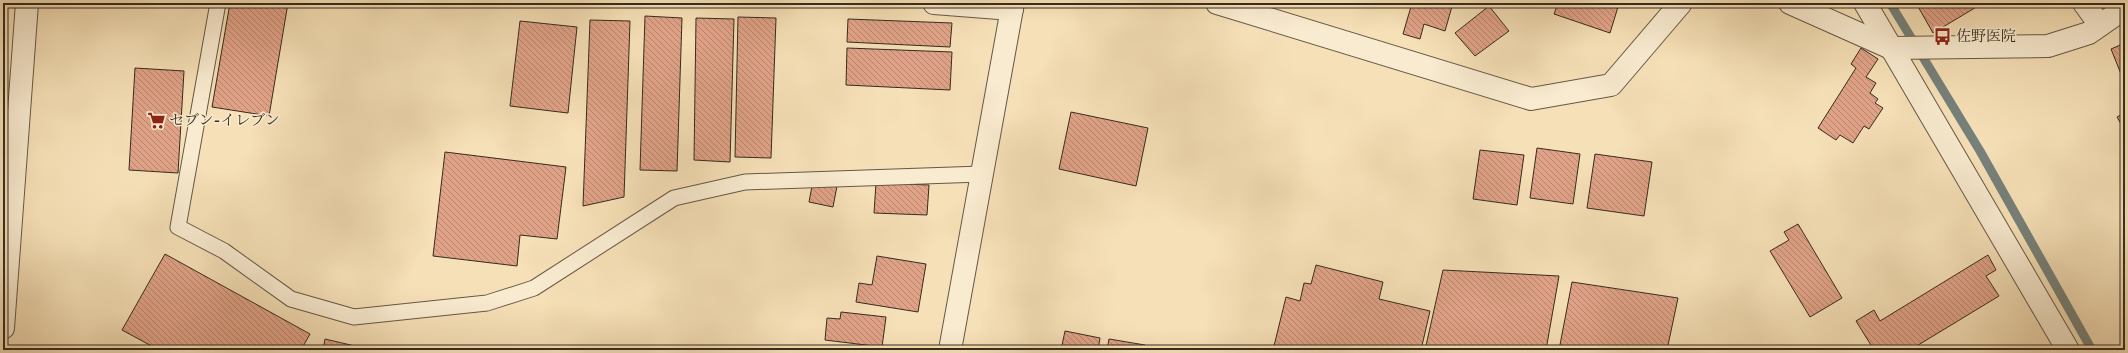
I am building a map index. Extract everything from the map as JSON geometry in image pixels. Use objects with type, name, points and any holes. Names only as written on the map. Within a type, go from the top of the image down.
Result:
[{"type":"street","points":[[3,328],[27,3]]},
{"type":"street","points":[[934,3],[1013,6],[950,350]]},
{"type":"street","points":[[1218,3],[1531,98],[1611,85],[1681,3]]},
{"type":"street","points":[[1790,3],[1891,48],[2048,46],[2089,33],[2125,8]]},
{"type":"street","points":[[1865,3],[2068,350]]},
{"type":"street","points":[[2084,3],[2100,26]]},
{"type":"lane","points":[[218,3],[178,227],[224,251],[291,299],[354,317],[487,302],[534,288],[674,198],[738,184],[982,174]]},
{"type":"building","points":[[230,3],[288,3],[269,116],[212,107]]},
{"type":"building","points":[[1412,3],[1453,3],[1445,31],[1424,24],[1420,39],[1403,34]]},
{"type":"building","points":[[1558,3],[1605,3],[1618,7],[1610,33],[1554,14]]},
{"type":"building","points":[[1916,3],[1983,3],[1933,33]]},
{"type":"building","points":[[1489,6],[1509,31],[1475,56],[1455,33]]},
{"type":"building","points":[[645,16],[682,18],[677,171],[640,170]]},
{"type":"building","points":[[738,17],[776,18],[771,158],[735,157]]},
{"type":"building","points":[[696,18],[734,19],[730,162],[694,160]]},
{"type":"building","points":[[848,19],[952,23],[950,47],[847,42]]},
{"type":"building","points":[[590,20],[630,21],[624,197],[583,206]]},
{"type":"building","points":[[520,21],[577,27],[568,113],[510,106]]},
{"type":"building","points":[[2125,43],[2125,84],[2111,49]]},
{"type":"building","points":[[847,48],[952,52],[950,90],[846,85]]},
{"type":"building","points":[[1861,48],[1878,59],[1866,77],[1876,83],[1870,93],[1878,99],[1875,103],[1883,108],[1869,129],[1864,126],[1853,143],[1840,135],[1836,140],[1818,128],[1856,68],[1851,64]]},
{"type":"building","name":"セブン-イレブン","points":[[135,68],[184,71],[178,173],[129,170]]},
{"type":"building","points":[[1071,112],[1148,128],[1136,186],[1059,169]]},
{"type":"building","points":[[2125,113],[2125,131],[2117,117]]},
{"type":"building","points":[[1537,148],[1580,154],[1573,204],[1530,198]]},
{"type":"building","points":[[1480,150],[1524,155],[1517,205],[1473,199]]},
{"type":"building","points":[[445,152],[566,167],[557,239],[520,235],[517,266],[433,256]]},
{"type":"building","points":[[1595,154],[1652,162],[1644,216],[1587,208]]},
{"type":"building","points":[[813,181],[837,186],[833,207],[809,202]]},
{"type":"building","points":[[876,183],[929,185],[927,215],[874,213]]},
{"type":"building","points":[[1798,224],[1842,298],[1810,317],[1770,251],[1789,240],[1784,232]]},
{"type":"building","points":[[165,254],[310,334],[301,350],[159,350],[122,330]]},
{"type":"building","points":[[1988,255],[1996,270],[1986,276],[1999,296],[1910,350],[1874,350],[1856,321],[1874,310],[1880,321]]},
{"type":"building","points":[[877,256],[926,264],[918,312],[856,302],[859,283],[872,285]]},
{"type":"building","points":[[1316,265],[1383,282],[1379,299],[1430,311],[1421,350],[1273,350],[1286,297],[1300,301],[1304,283],[1311,284]]},
{"type":"building","points":[[1443,270],[1559,276],[1546,350],[1425,350]]},
{"type":"building","points":[[1572,282],[1678,298],[1667,350],[1559,350]]},
{"type":"building","points":[[841,312],[886,317],[882,347],[825,340],[827,318],[840,319]]},
{"type":"building","points":[[1065,331],[1100,338],[1098,350],[1061,350]]},
{"type":"building","points":[[325,339],[372,350],[323,350]]},
{"type":"building","points":[[1109,339],[1145,345],[1144,350],[1107,350]]},
{"type":"waterway","points":[[1890,3],[1980,151],[2092,350]]},
{"type":"place","name":"佐野医院","points":[[1943,36]]},
{"type":"place","name":"セブン-イレブン","points":[[156,120]]}]
